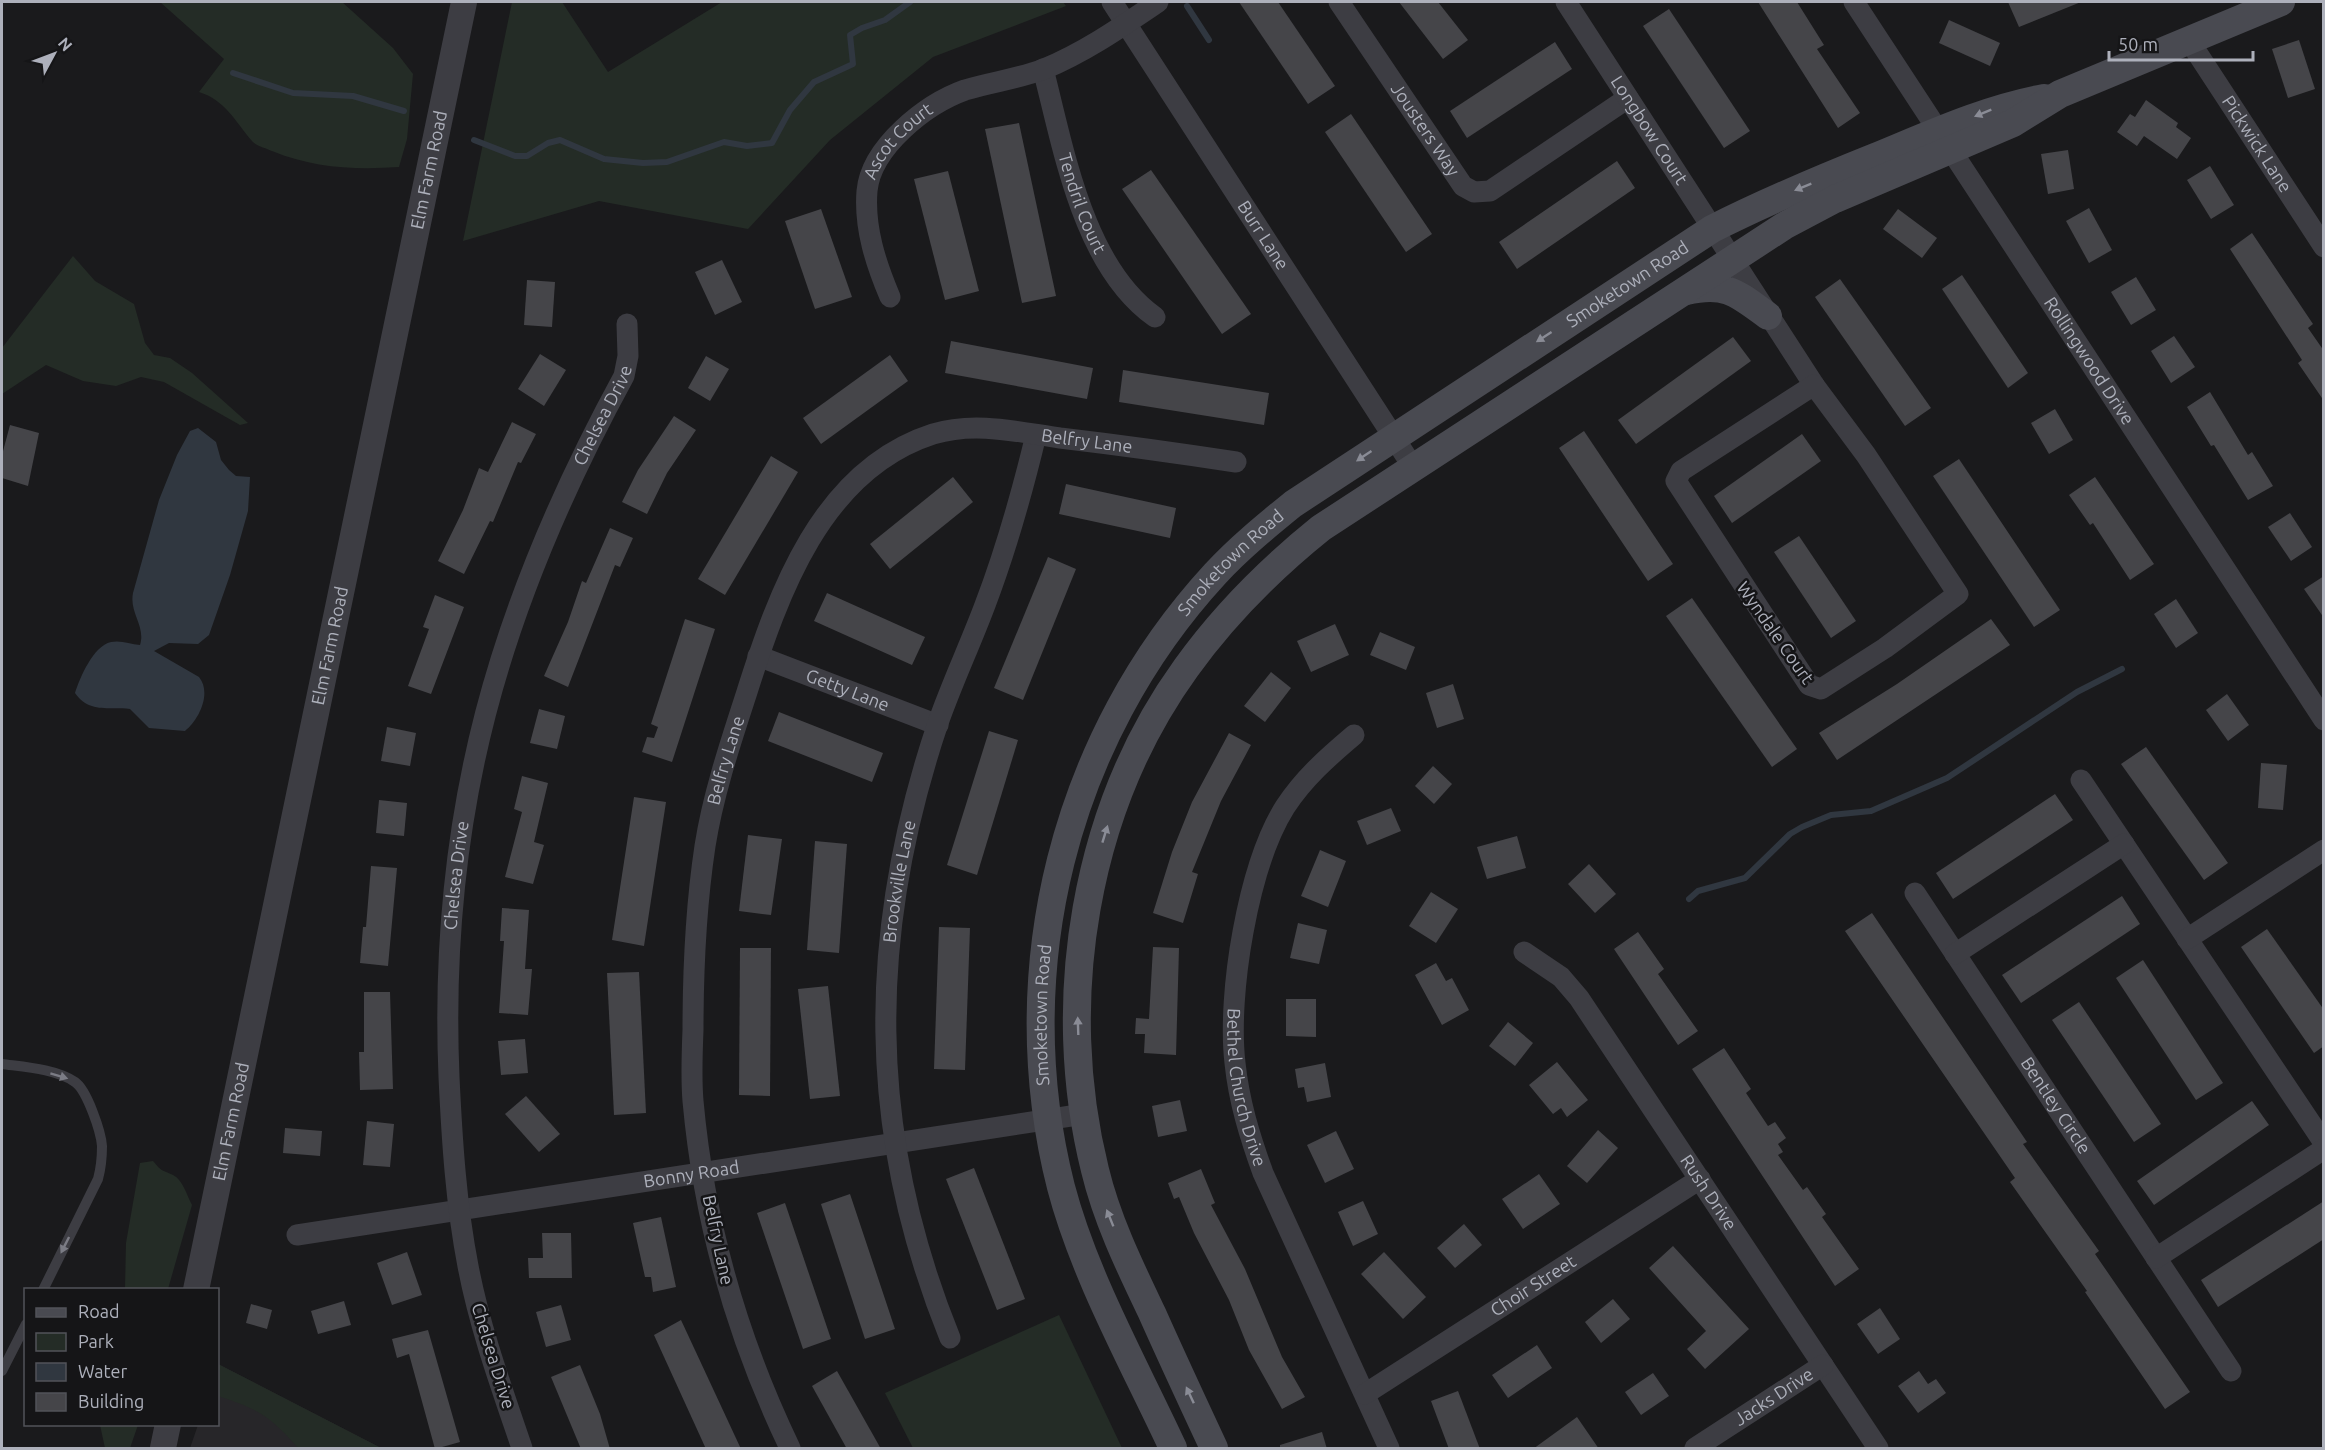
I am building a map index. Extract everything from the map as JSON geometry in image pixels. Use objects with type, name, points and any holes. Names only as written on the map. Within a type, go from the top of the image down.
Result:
[{"type":"main road","name":"Smoketown Road","points":[[1214,1449],[1127,1260],[1105,1206],[1084,1114],[1079,1065],[1078,1009],[1081,953],[1088,898],[1112,813],[1136,753],[1156,713],[1185,669],[1218,627],[1260,581],[1322,528],[1784,226],[2006,105],[2061,94],[2281,2]]},
{"type":"main road","name":"Smoketown Road","points":[[1173,1449],[1077,1237],[1061,1187],[1048,1119],[1041,1045],[1040,997],[1049,913],[1061,856],[1078,797],[1112,724],[1146,664],[1179,616],[1215,574],[1252,537],[1293,504],[1393,436],[1712,229],[1759,205],[1944,140]]},
{"type":"main road","points":[[1681,292],[1710,286],[1729,290],[1768,316]]},
{"type":"street","name":"Elm Farm Road","points":[[196,1288],[464,2]]},
{"type":"street","name":"Burr Lane","points":[[1112,2],[1413,467]]},
{"type":"street","name":"Ascot Court","points":[[890,297],[878,267],[870,234],[867,188],[885,151],[901,130],[940,101],[965,90],[1002,83],[1043,69],[1083,50],[1158,2]]},
{"type":"street","name":"Jousters Way","points":[[1339,2],[1440,154],[1464,186],[1474,192],[1490,191],[1628,98]]},
{"type":"street","name":"Longbow Court","points":[[1566,2],[1732,260]]},
{"type":"street","name":"Rollingwood Drive","points":[[1854,2],[2324,720]]},
{"type":"street","name":"Pickwick Lane","points":[[2190,42],[2324,247]]},
{"type":"street","name":"Tendril Court","points":[[1043,69],[1066,155],[1098,250],[1112,274],[1129,296],[1155,317]]},
{"type":"street","name":"Wyndale Court","points":[[1732,260],[1814,385],[1866,455],[1958,594],[1885,648],[1821,689],[1809,685],[1676,482],[1681,471],[1814,385]]},
{"type":"street","name":"Chelsea Drive","points":[[522,1449],[482,1326],[468,1267],[459,1208],[451,1114],[447,1008],[448,942],[454,871],[465,800],[477,744],[504,644],[530,571],[560,500],[624,376],[628,356],[627,324]]},
{"type":"street","name":"Belfry Lane","points":[[790,1449],[746,1347],[725,1276],[693,1101],[692,1069],[693,988],[699,892],[713,812],[733,734],[758,656],[788,580],[806,544],[832,508],[854,485],[880,463],[910,444],[934,434],[960,428],[981,427],[1236,462]]},
{"type":"street","name":"Brookville Lane","points":[[950,1338],[915,1243],[894,1142],[885,1038],[892,918],[913,814],[938,725],[986,604],[1010,531],[1036,435]]},
{"type":"street","name":"Getty Lane","points":[[758,656],[938,725]]},
{"type":"street","name":"Bethel Church Drive","points":[[1354,735],[1323,760],[1305,780],[1285,808],[1267,843],[1258,868],[1239,962],[1234,1061],[1248,1134],[1263,1173],[1389,1449]]},
{"type":"street","points":[[2080,780],[2324,1143]]},
{"type":"street","points":[[1955,954],[2124,844]]},
{"type":"street","points":[[2187,939],[2324,850]]},
{"type":"street","name":"Bentley Circle","points":[[1915,893],[2231,1371]]},
{"type":"street","name":"Rush Drive","points":[[1524,952],[1561,977],[1580,998],[1878,1449]]},
{"type":"street","name":"Bonny Road","points":[[297,1235],[704,1170],[1084,1114]]},
{"type":"street","points":[[2156,1258],[2324,1149]]},
{"type":"street","name":"Choir Street","points":[[1365,1394],[1700,1179]]},
{"type":"street","name":"Jacks Drive","points":[[1695,1449],[1823,1365]]},
{"type":"street","points":[[163,1449],[168,1426]]},
{"type":"lane","points":[[2,1064],[63,1077],[76,1083],[85,1094],[102,1143],[102,1162],[98,1179],[44,1288]]},
{"type":"lane","points":[[2,1371],[24,1328]]},
{"type":"shaded area","points":[[219,1365],[381,1448],[190,1448],[198,1426],[219,1426]]},
{"type":"green space","points":[[160,2],[342,2],[393,48],[413,74],[407,139],[399,167],[350,168],[319,164],[287,157],[254,143],[223,106],[199,92],[224,59]]},
{"type":"green space","points":[[512,2],[562,2],[608,72],[722,2],[1063,2],[1066,6],[933,57],[830,140],[748,229],[599,201],[463,241]]},
{"type":"green space","points":[[73,256],[95,281],[134,304],[145,343],[154,355],[170,358],[192,373],[248,423],[240,425],[164,382],[141,377],[116,386],[83,381],[46,365],[2,394],[2,348]]},
{"type":"green space","points":[[153,1161],[161,1169],[176,1177],[192,1205],[168,1288],[125,1288],[126,1243],[140,1163]]},
{"type":"green space","points":[[1059,1315],[1122,1448],[913,1448],[885,1393]]},
{"type":"green space","points":[[219,1365],[381,1448],[298,1448],[271,1421],[243,1405],[219,1396]]},
{"type":"green space","points":[[100,1426],[138,1426],[130,1448],[105,1448]]},
{"type":"water","points":[[198,428],[216,442],[221,460],[229,470],[236,476],[250,477],[248,511],[230,575],[209,635],[198,644],[169,643],[154,651],[199,677],[203,683],[204,698],[199,713],[185,731],[149,728],[130,709],[93,706],[81,700],[75,693],[88,663],[104,645],[118,641],[140,645],[141,632],[133,607],[133,593],[159,500],[177,455],[190,431]]},
{"type":"building","points":[[1239,2],[1278,2],[1335,86],[1308,104]]},
{"type":"building","points":[[1399,2],[1438,2],[1468,40],[1443,59]]},
{"type":"building","points":[[1758,2],[1797,2],[1824,45],[1817,49],[1860,113],[1838,128]]},
{"type":"building","points":[[2008,2],[2081,2],[2019,27]]},
{"type":"building","points":[[1669,9],[1750,131],[1724,148],[1643,26]]},
{"type":"building","points":[[1949,20],[2000,43],[1990,66],[1939,43]]},
{"type":"building","points":[[2299,40],[2315,89],[2288,98],[2272,49]]},
{"type":"building","points":[[1555,42],[1572,69],[1467,138],[1450,111]]},
{"type":"building","points":[[2146,100],[2178,123],[2176,127],[2191,138],[2177,159],[2144,136],[2137,146],[2117,132],[2130,114],[2135,117]]},
{"type":"building","points":[[1351,114],[1432,234],[1406,252],[1325,132]]},
{"type":"building","points":[[1019,123],[1056,296],[1022,303],[985,129]]},
{"type":"building","points":[[2068,150],[2074,189],[2048,194],[2041,154]]},
{"type":"building","points":[[1617,161],[1635,188],[1517,269],[1499,242]]},
{"type":"building","points":[[2210,166],[2234,205],[2211,219],[2187,180]]},
{"type":"building","points":[[1151,170],[1251,314],[1222,334],[1122,189]]},
{"type":"building","points":[[948,171],[979,291],[945,300],[914,179]]},
{"type":"building","points":[[2089,208],[2112,250],[2089,263],[2066,221]]},
{"type":"building","points":[[821,209],[852,297],[815,309],[785,221]]},
{"type":"building","points":[[1898,209],[1937,238],[1922,258],[1883,229]]},
{"type":"building","points":[[2252,233],[2313,324],[2308,328],[2324,351],[2324,401],[2298,363],[2302,360],[2230,249]]},
{"type":"building","points":[[722,260],[742,302],[715,315],[695,272]]},
{"type":"building","points":[[1962,275],[2028,373],[2008,388],[1942,289]]},
{"type":"building","points":[[2136,277],[2156,310],[2131,325],[2111,292]]},
{"type":"building","points":[[1840,279],[1931,408],[1905,426],[1815,297]]},
{"type":"building","points":[[527,280],[555,282],[552,327],[524,325]]},
{"type":"building","points":[[2174,336],[2195,367],[2171,383],[2151,351]]},
{"type":"building","points":[[1733,337],[1751,361],[1636,444],[1618,420]]},
{"type":"building","points":[[951,341],[1093,368],[1087,399],[945,373]]},
{"type":"building","points":[[540,354],[566,370],[544,406],[518,389]]},
{"type":"building","points":[[890,355],[908,381],[821,444],[803,418]]},
{"type":"building","points":[[706,356],[729,369],[710,401],[688,388]]},
{"type":"building","points":[[1123,370],[1269,393],[1264,425],[1119,402]]},
{"type":"building","points":[[2210,392],[2248,455],[2252,452],[2273,486],[2248,500],[2187,407]]},
{"type":"building","points":[[2055,409],[2073,440],[2049,454],[2031,423]]},
{"type":"building","points":[[674,416],[696,430],[667,473],[647,514],[622,502],[638,470]]},
{"type":"building","points":[[512,422],[536,434],[521,463],[518,462],[493,522],[490,521],[464,574],[438,561],[463,510],[479,468],[488,472]]},
{"type":"building","points":[[10,425],[39,433],[28,486],[2,478],[2,455]]},
{"type":"building","points":[[1584,431],[1673,564],[1648,581],[1559,448]]},
{"type":"building","points":[[1802,434],[1821,461],[1732,523],[1714,496]]},
{"type":"building","points":[[771,456],[798,472],[725,595],[698,579]]},
{"type":"building","points":[[1959,459],[2060,610],[2034,627],[1933,476]]},
{"type":"building","points":[[953,477],[973,502],[890,569],[870,544]]},
{"type":"building","points":[[2095,477],[2154,564],[2130,580],[2093,523],[2090,525],[2069,495]]},
{"type":"building","points":[[1066,484],[1176,508],[1170,538],[1059,514]]},
{"type":"building","points":[[2290,513],[2312,547],[2291,561],[2268,527]]},
{"type":"building","points":[[610,528],[633,538],[620,567],[615,565],[568,687],[544,676],[568,622],[582,581],[586,583]]},
{"type":"building","points":[[1799,536],[1856,621],[1831,638],[1774,552]]},
{"type":"building","points":[[1048,557],[1076,569],[1023,700],[994,688]]},
{"type":"building","points":[[2324,576],[2324,618],[2304,589]]},
{"type":"building","points":[[827,593],[925,637],[912,665],[814,621]]},
{"type":"building","points":[[435,595],[464,607],[431,694],[408,686],[429,629],[423,627]]},
{"type":"building","points":[[1692,598],[1797,749],[1772,767],[1666,616]]},
{"type":"building","points":[[2176,599],[2198,633],[2176,648],[2154,614]]},
{"type":"building","points":[[685,619],[715,629],[672,762],[642,752],[647,737],[654,738],[658,727],[651,724]]},
{"type":"building","points":[[1991,619],[2010,645],[1837,760],[1819,733],[1897,684]]},
{"type":"building","points":[[1335,624],[1349,655],[1311,672],[1297,641]]},
{"type":"building","points":[[1380,632],[1415,647],[1406,670],[1370,655]]},
{"type":"building","points":[[1271,672],[1291,688],[1265,722],[1244,706]]},
{"type":"building","points":[[1453,684],[1464,719],[1437,728],[1426,693]]},
{"type":"building","points":[[2227,694],[2249,725],[2228,741],[2206,710]]},
{"type":"building","points":[[539,709],[565,716],[557,749],[530,743]]},
{"type":"building","points":[[779,712],[883,753],[872,782],[768,741]]},
{"type":"building","points":[[387,727],[416,733],[410,766],[381,761]]},
{"type":"building","points":[[989,731],[1018,740],[977,875],[947,865]]},
{"type":"building","points":[[1229,733],[1251,745],[1221,801],[1192,872],[1198,874],[1183,923],[1153,913],[1172,852],[1192,802]]},
{"type":"building","points":[[2146,747],[2228,863],[2204,880],[2121,764]]},
{"type":"building","points":[[2261,763],[2287,765],[2283,810],[2258,808]]},
{"type":"building","points":[[1433,766],[1452,784],[1434,804],[1415,786]]},
{"type":"building","points":[[522,776],[548,783],[534,842],[544,845],[533,884],[505,877],[522,812],[514,809]]},
{"type":"building","points":[[2055,794],[2073,820],[1953,899],[1936,873]]},
{"type":"building","points":[[634,797],[666,802],[644,946],[612,940]]},
{"type":"building","points":[[379,800],[407,803],[404,836],[376,833]]},
{"type":"building","points":[[1391,808],[1401,831],[1367,845],[1357,821]]},
{"type":"building","points":[[748,835],[782,839],[771,915],[739,911]]},
{"type":"building","points":[[1517,836],[1526,868],[1487,879],[1477,847]]},
{"type":"building","points":[[815,841],[847,844],[839,953],[807,950]]},
{"type":"building","points":[[1320,850],[1346,861],[1328,907],[1301,896]]},
{"type":"building","points":[[1589,864],[1616,894],[1595,913],[1568,884]]},
{"type":"building","points":[[371,866],[397,868],[388,966],[360,963],[363,927],[366,927]]},
{"type":"building","points":[[1431,892],[1458,909],[1436,943],[1409,926]]},
{"type":"building","points":[[2122,896],[2140,924],[2021,1003],[2002,975]]},
{"type":"building","points":[[502,908],[529,910],[525,969],[532,969],[528,1015],[499,1013],[504,941],[500,941]]},
{"type":"building","points":[[1872,913],[2027,1142],[2023,1144],[2099,1251],[2095,1254],[2190,1392],[2165,1409],[2085,1292],[2087,1291],[2010,1182],[2015,1178],[1845,931]]},
{"type":"building","points":[[1298,923],[1327,930],[1319,964],[1290,958]]},
{"type":"building","points":[[939,927],[970,928],[965,1070],[934,1069]]},
{"type":"building","points":[[2267,929],[2324,1010],[2324,1046],[2314,1053],[2241,947]]},
{"type":"building","points":[[1638,932],[1664,969],[1658,974],[1698,1031],[1678,1045],[1614,949]]},
{"type":"building","points":[[1153,947],[1179,948],[1176,1055],[1144,1053],[1145,1034],[1135,1034],[1136,1018],[1149,1019]]},
{"type":"building","points":[[740,948],[771,948],[770,1096],[739,1095]]},
{"type":"building","points":[[2143,960],[2223,1083],[2196,1100],[2116,978]]},
{"type":"building","points":[[1436,963],[1446,981],[1452,978],[1469,1010],[1442,1025],[1415,975]]},
{"type":"building","points":[[639,972],[646,1113],[614,1115],[607,973]]},
{"type":"building","points":[[828,986],[840,1096],[810,1099],[798,989]]},
{"type":"building","points":[[364,992],[390,992],[393,1089],[360,1090],[359,1052],[364,1052]]},
{"type":"building","points":[[1286,999],[1316,999],[1316,1037],[1286,1036]]},
{"type":"building","points":[[2079,1002],[2161,1124],[2134,1142],[2052,1020]]},
{"type":"building","points":[[1508,1022],[1533,1043],[1515,1066],[1489,1046]]},
{"type":"building","points":[[525,1039],[528,1073],[501,1075],[498,1041]]},
{"type":"building","points":[[1724,1048],[1751,1089],[1746,1093],[1768,1126],[1775,1122],[1786,1138],[1778,1144],[1783,1152],[1778,1155],[1803,1190],[1807,1187],[1826,1214],[1822,1217],[1859,1269],[1835,1286],[1692,1069]]},
{"type":"building","points":[[1557,1062],[1588,1100],[1567,1117],[1561,1108],[1553,1114],[1529,1085]]},
{"type":"building","points":[[1325,1063],[1331,1097],[1307,1102],[1304,1087],[1298,1088],[1295,1069]]},
{"type":"building","points":[[526,1096],[560,1134],[539,1152],[505,1114]]},
{"type":"building","points":[[1180,1100],[1187,1131],[1158,1137],[1152,1106]]},
{"type":"building","points":[[2252,1101],[2269,1125],[2154,1205],[2137,1181]]},
{"type":"building","points":[[367,1121],[394,1124],[390,1167],[363,1165]]},
{"type":"building","points":[[285,1128],[322,1131],[320,1156],[283,1153]]},
{"type":"building","points":[[1598,1130],[1618,1148],[1587,1183],[1567,1166]]},
{"type":"building","points":[[1336,1131],[1354,1169],[1325,1183],[1307,1145]]},
{"type":"building","points":[[974,1168],[1025,1299],[997,1310],[946,1179]]},
{"type":"building","points":[[1201,1169],[1215,1203],[1211,1205],[1245,1269],[1282,1357],[1305,1397],[1282,1409],[1249,1350],[1229,1300],[1194,1233],[1179,1197],[1174,1199],[1168,1183]]},
{"type":"building","points":[[1539,1174],[1560,1204],[1523,1229],[1502,1199]]},
{"type":"building","points":[[850,1194],[895,1329],[865,1339],[821,1204]]},
{"type":"building","points":[[1363,1201],[1378,1234],[1353,1246],[1338,1212]]},
{"type":"building","points":[[2324,1201],[2324,1239],[2218,1307],[2201,1280]]},
{"type":"building","points":[[785,1203],[831,1339],[803,1349],[757,1213]]},
{"type":"building","points":[[661,1217],[676,1287],[653,1292],[651,1277],[645,1277],[633,1223]]},
{"type":"building","points":[[1464,1224],[1482,1245],[1455,1268],[1437,1248]]},
{"type":"building","points":[[542,1233],[571,1233],[572,1278],[529,1278],[528,1258],[543,1258]]},
{"type":"building","points":[[1673,1246],[1749,1329],[1705,1369],[1687,1349],[1706,1331],[1649,1268]]},
{"type":"building","points":[[407,1252],[422,1295],[392,1305],[377,1263]]},
{"type":"building","points":[[1384,1252],[1426,1297],[1403,1319],[1361,1274]]},
{"type":"building","points":[[1613,1299],[1630,1319],[1601,1343],[1585,1322]]},
{"type":"building","points":[[344,1301],[351,1325],[318,1334],[311,1311]]},
{"type":"building","points":[[251,1304],[272,1310],[267,1329],[246,1323]]},
{"type":"building","points":[[561,1305],[571,1340],[546,1347],[536,1312]]},
{"type":"building","points":[[1880,1308],[1900,1339],[1878,1354],[1857,1324]]},
{"type":"building","points":[[681,1320],[741,1449],[706,1449],[654,1335]]},
{"type":"building","points":[[428,1330],[460,1442],[435,1449],[409,1354],[397,1358],[392,1339]]},
{"type":"building","points":[[1537,1345],[1552,1368],[1508,1398],[1492,1375]]},
{"type":"building","points":[[580,1365],[600,1414],[610,1449],[581,1449],[551,1377]]},
{"type":"building","points":[[837,1371],[881,1449],[847,1449],[812,1386]]},
{"type":"building","points":[[1919,1371],[1928,1384],[1936,1379],[1946,1393],[1918,1413],[1898,1386]]},
{"type":"building","points":[[1653,1373],[1669,1396],[1641,1415],[1625,1392]]},
{"type":"building","points":[[1458,1391],[1480,1449],[1449,1449],[1431,1401]]},
{"type":"building","points":[[1577,1417],[1599,1449],[1533,1449]]},
{"type":"building","points":[[1322,1432],[1327,1449],[1280,1449],[1280,1445]]},
{"type":"waterway","points":[[474,140],[515,156],[527,156],[548,143],[560,140],[604,159],[643,163],[667,162],[724,142],[747,146],[772,143],[790,110],[814,82],[853,64],[850,35],[885,20],[910,2]]},
{"type":"waterway","points":[[1187,6],[1209,40]]},
{"type":"waterway","points":[[233,73],[293,93],[353,96],[404,111]]},
{"type":"waterway","points":[[1689,899],[1698,891],[1745,878],[1790,834],[1802,827],[1831,815],[1871,811],[1947,778],[2077,692],[2122,669]]}]
